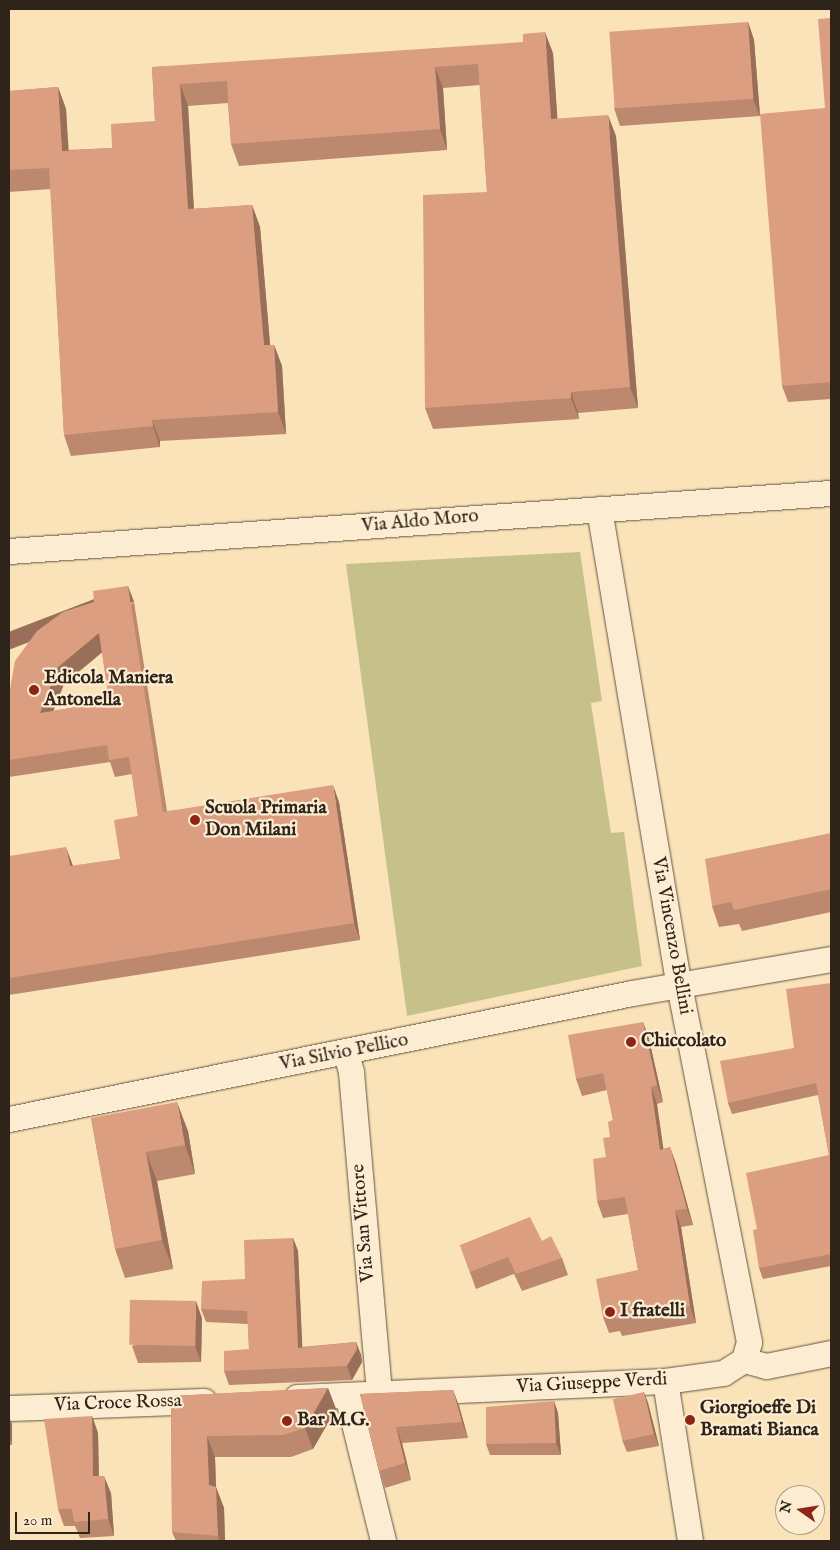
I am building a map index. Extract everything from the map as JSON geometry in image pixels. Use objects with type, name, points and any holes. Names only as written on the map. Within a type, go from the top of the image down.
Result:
[{"type":"street","name":"Via Aldo Moro","points":[[9,551],[831,493]]},
{"type":"street","name":"Via Vincenzo Bellini","points":[[599,510],[679,985],[749,1342],[744,1360]]},
{"type":"street","name":"Via Silvio Pellico","points":[[9,1119],[679,985],[831,959]]},
{"type":"street","name":"Via San Vittore","points":[[346,1053],[351,1072],[380,1393]]},
{"type":"street","points":[[744,1360],[766,1366],[831,1353]]},
{"type":"street","name":"Via Giuseppe Verdi","points":[[347,1395],[665,1381],[723,1373],[744,1360]]},
{"type":"street","points":[[665,1381],[690,1541]]},
{"type":"street","points":[[276,1398],[347,1395],[383,1541]]},
{"type":"street","name":"Via Croce Rossa","points":[[9,1408],[226,1400]]},
{"type":"shaded area","points":[[580,552],[602,701],[591,703],[611,833],[624,832],[642,966],[407,1016],[346,564]]},
{"type":"building","points":[[831,18],[831,382],[782,386],[760,114],[825,108],[818,19]]},
{"type":"building","points":[[748,22],[753,99],[615,109],[609,32]]},
{"type":"building","points":[[545,32],[551,119],[608,115],[630,387],[571,392],[571,398],[425,408],[423,195],[487,192],[478,64],[435,67],[440,129],[231,144],[227,81],[180,84],[188,209],[252,205],[264,345],[274,345],[278,412],[152,420],[153,426],[64,435],[49,168],[9,170],[9,91],[58,87],[62,151],[112,148],[111,124],[155,121],[152,67],[523,42],[523,34]]},
{"type":"building","points":[[128,586],[163,812],[333,785],[354,923],[9,978],[9,856],[66,847],[70,866],[120,859],[114,820],[138,816],[129,757],[109,760],[107,745],[9,760],[9,695],[15,661],[37,631],[63,612],[94,602],[93,591]],"holes":[[[99,633],[108,693],[99,694],[100,703],[40,713],[58,667]]]},
{"type":"building","points":[[831,833],[831,889],[734,910],[731,902],[712,906],[705,859]]},
{"type":"building","points":[[831,983],[831,1254],[759,1268],[753,1230],[757,1229],[746,1173],[829,1155],[816,1083],[728,1103],[720,1061],[794,1048],[786,989]]},
{"type":"building","points":[[643,1022],[657,1085],[651,1087],[660,1150],[670,1147],[687,1209],[675,1210],[690,1306],[616,1319],[615,1315],[603,1317],[596,1279],[638,1270],[625,1197],[597,1201],[593,1159],[606,1157],[603,1138],[610,1137],[608,1122],[613,1120],[603,1073],[576,1079],[568,1035]]},
{"type":"building","points":[[177,1102],[185,1145],[146,1152],[162,1240],[115,1249],[91,1118]]},
{"type":"building","points":[[530,1217],[542,1241],[551,1236],[562,1258],[516,1274],[508,1257],[470,1272],[460,1245]]},
{"type":"building","points":[[293,1238],[298,1348],[356,1342],[357,1349],[347,1366],[224,1371],[224,1351],[249,1349],[247,1311],[201,1309],[202,1281],[245,1279],[244,1240]]},
{"type":"building","points":[[130,1300],[196,1301],[195,1346],[129,1345]]},
{"type":"building","points":[[328,1388],[305,1428],[283,1435],[207,1436],[209,1485],[216,1487],[218,1536],[172,1532],[171,1396]]},
{"type":"building","points":[[453,1390],[462,1422],[396,1427],[405,1463],[379,1471],[360,1394]]},
{"type":"building","points":[[644,1392],[654,1434],[622,1441],[613,1399]]},
{"type":"building","points":[[554,1401],[556,1443],[486,1444],[486,1407]]},
{"type":"building","points":[[92,1416],[93,1476],[104,1476],[108,1519],[74,1522],[72,1509],[58,1509],[44,1419]]},
{"type":"place","name":"Edicola Maniera Antonella","points":[[34,690]]},
{"type":"place","name":"Scuola Primaria Don Milani","points":[[195,820]]},
{"type":"place","name":"Chiccolato","points":[[631,1042]]},
{"type":"place","name":"I fratelli","points":[[610,1312]]},
{"type":"place","name":"Giorgioeffe Di Bramati Bianca","points":[[690,1420]]},
{"type":"place","name":"Bar M.G.","points":[[287,1421]]}]
